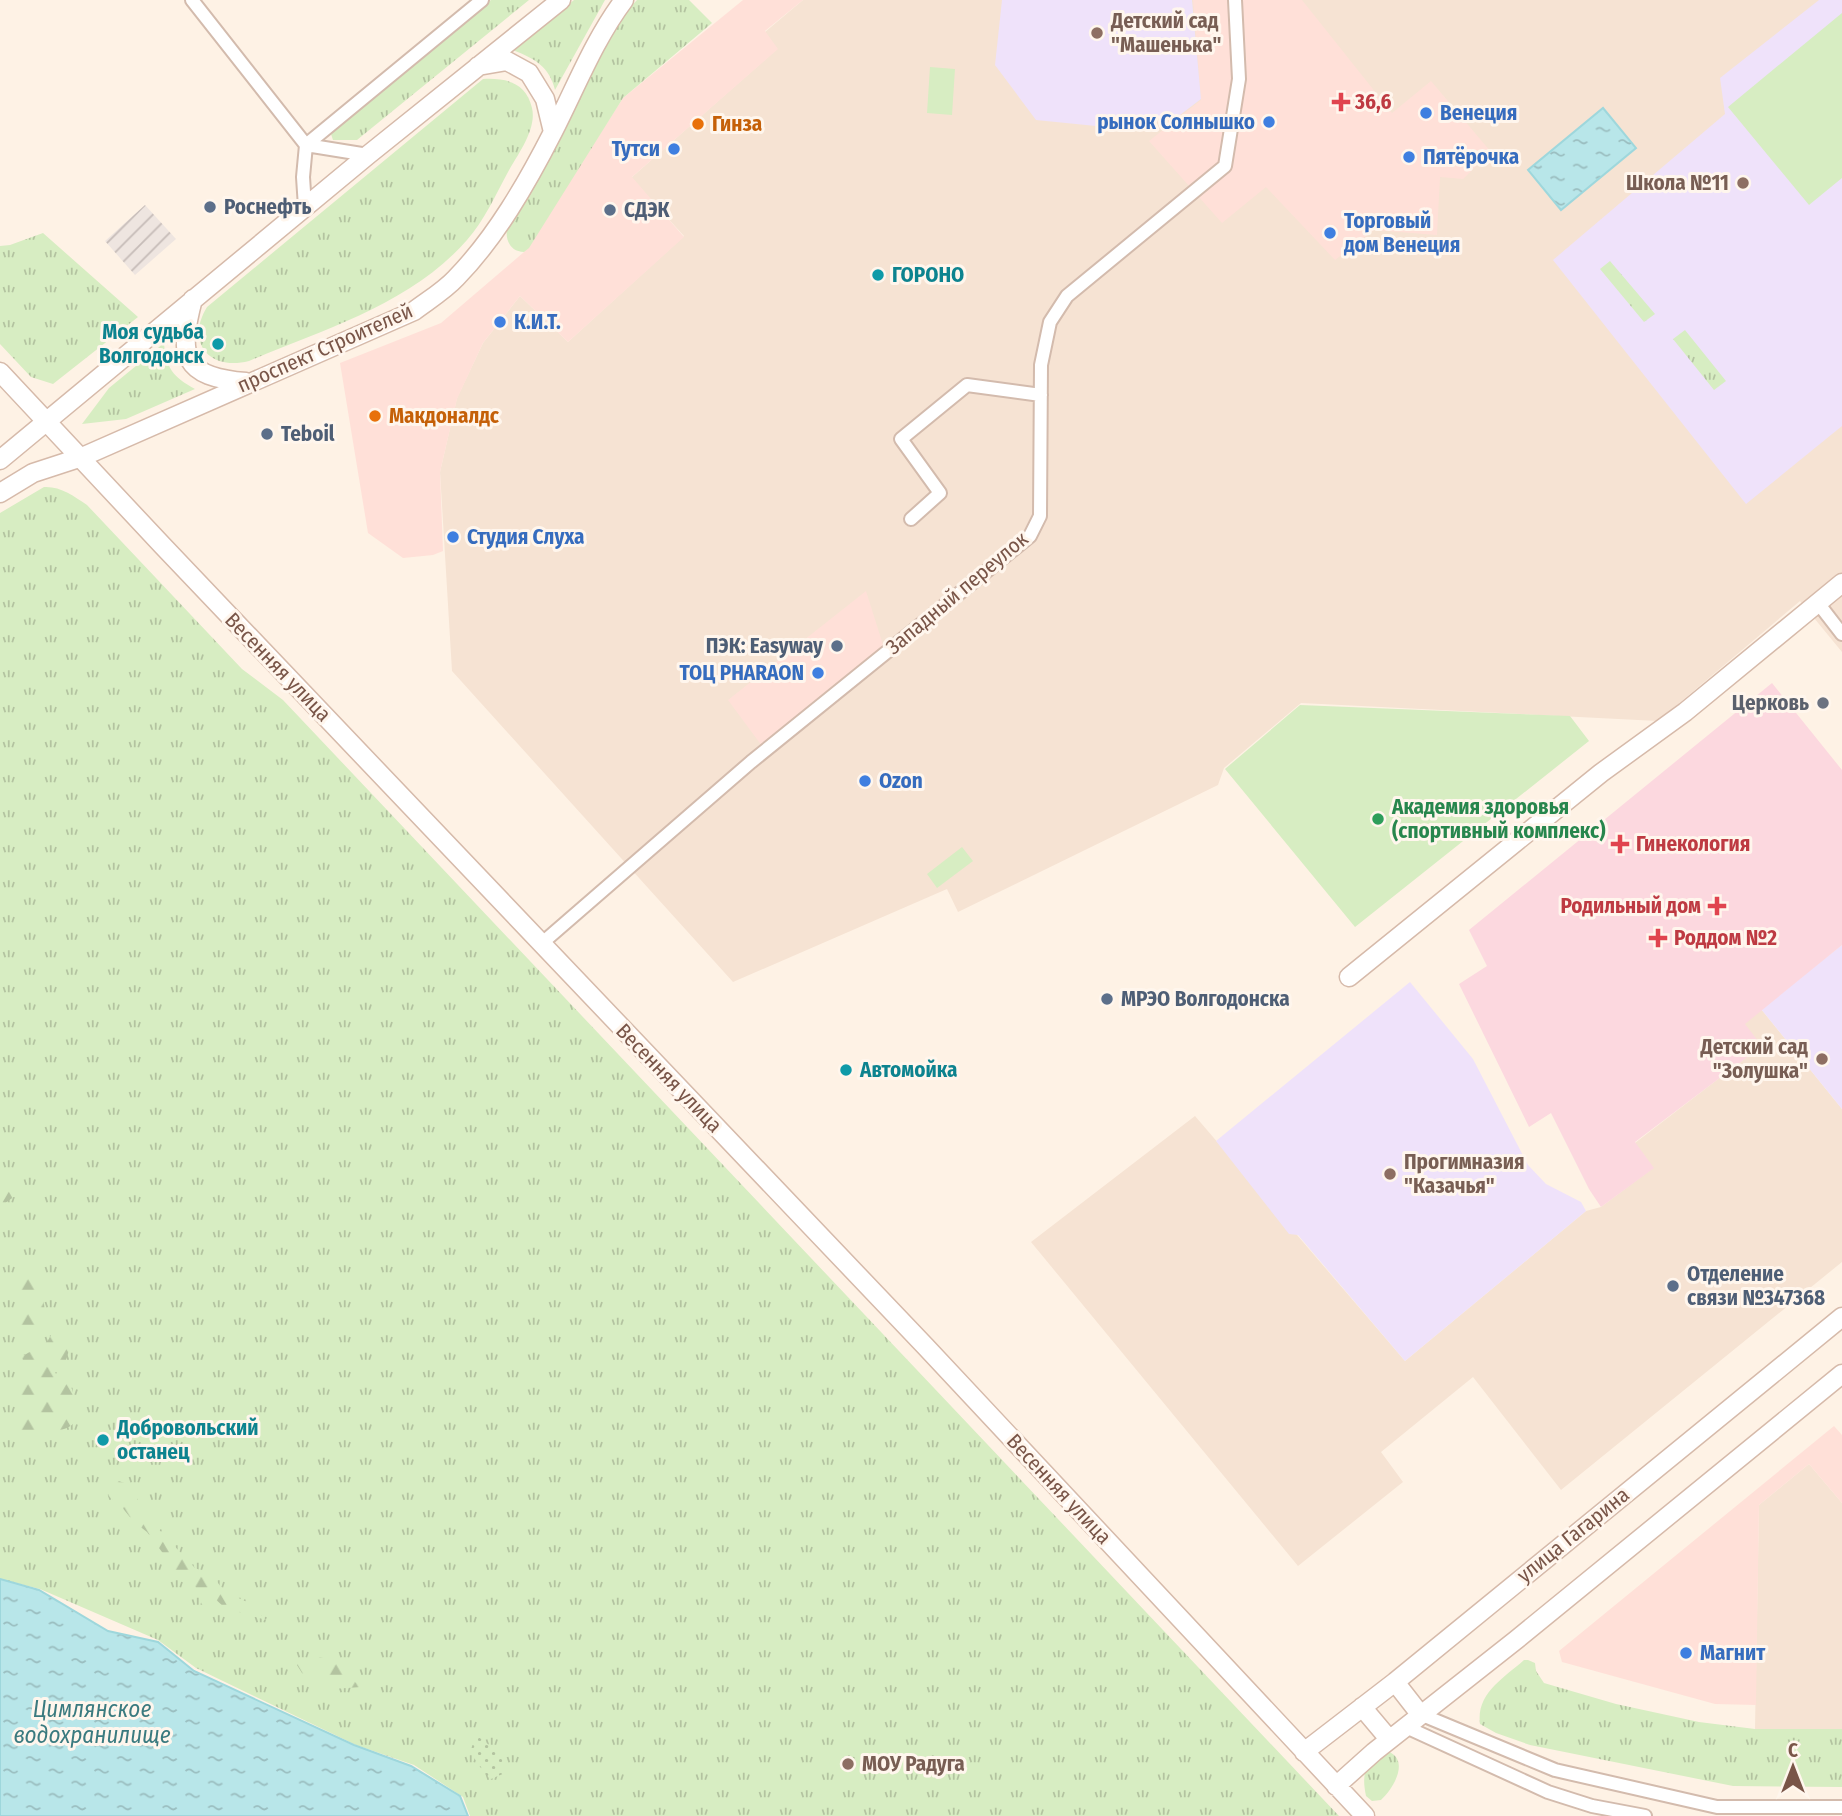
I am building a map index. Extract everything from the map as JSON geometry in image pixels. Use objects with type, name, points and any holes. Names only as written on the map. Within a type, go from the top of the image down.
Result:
[{"type":"street","points":[[192,0],[306,145],[368,155]]},
{"type":"street","points":[[305,207],[303,177],[306,145],[482,0]]},
{"type":"street","points":[[0,460],[368,155],[561,0]]},
{"type":"street","name":"проспект Строителей","points":[[0,494],[33,473],[82,457],[414,311],[454,280],[490,237],[553,132],[587,59],[624,0]]},
{"type":"street","name":"Западный переулок","points":[[541,944],[751,762],[1030,536],[1041,516],[1041,365],[1050,322],[1067,296],[1225,166],[1239,79],[1235,0]]},
{"type":"street","points":[[477,67],[507,61],[529,73],[545,99],[553,132]]},
{"type":"street","points":[[193,299],[184,345],[191,362],[220,380],[249,382]]},
{"type":"street","name":"Весенняя улица","points":[[0,372],[916,1338],[1364,1816]]},
{"type":"street","points":[[911,519],[940,493],[901,439],[967,385],[1041,395]]},
{"type":"street","points":[[1349,977],[1601,773],[1685,712],[1842,583]]},
{"type":"street","points":[[1818,603],[1842,634]]},
{"type":"street","name":"улица Гагарина","points":[[1304,1752],[1395,1682],[1842,1317]]},
{"type":"street","points":[[1336,1786],[1420,1714],[1516,1640],[1842,1374]]},
{"type":"street","points":[[1395,1682],[1420,1714],[1555,1770],[1717,1807],[1842,1807]]},
{"type":"street","points":[[1362,1707],[1389,1740]]},
{"type":"street","points":[[1406,1727],[1548,1792],[1592,1806],[1645,1816]]},
{"type":"shaded area","points":[[743,0],[803,0],[765,31],[778,49],[632,177],[684,237],[568,342],[520,296],[483,343],[457,399],[440,472],[443,551],[433,555],[403,558],[368,533],[340,363],[441,323],[524,252],[623,98]]},
{"type":"shaded area","points":[[803,0],[1842,0],[1842,652],[1800,601],[1658,721],[1301,703],[1224,768],[1218,785],[958,912],[947,889],[733,982],[452,671],[440,472],[457,398],[483,343],[520,296],[568,342],[684,236],[631,178],[777,49],[765,32]]},
{"type":"shaded area","name":"Детский сад \"Машенька\"","points":[[1002,0],[1192,0],[1201,99],[1176,118],[1118,117],[1116,128],[1036,120],[995,65]]},
{"type":"shaded area","points":[[1193,0],[1302,0],[1392,113],[1431,81],[1491,152],[1463,179],[1440,177],[1437,235],[1374,230],[1335,260],[1266,187],[1222,223],[1149,141],[1201,100]]},
{"type":"shaded area","name":"Школа №11","points":[[1819,0],[1842,0],[1842,426],[1746,504],[1553,260],[1725,114],[1720,78]]},
{"type":"shaded area","points":[[145,205],[176,239],[135,275],[105,241]]},
{"type":"shaded area","points":[[866,591],[884,648],[762,746],[728,700]]},
{"type":"shaded area","name":"Роддом №2","points":[[1772,683],[1842,770],[1842,945],[1745,1024],[1762,1046],[1635,1142],[1654,1168],[1601,1207],[1589,1189],[1551,1113],[1529,1127],[1459,984],[1487,966],[1469,930]]},
{"type":"shaded area","name":"Детский сад \"Золушка\"","points":[[1842,945],[1842,1109],[1761,1009]]},
{"type":"shaded area","name":"Прогимназия \"Казачья\"","points":[[1410,982],[1473,1059],[1528,1165],[1546,1184],[1581,1202],[1586,1211],[1405,1361],[1298,1235],[1289,1234],[1216,1141]]},
{"type":"shaded area","points":[[1761,1009],[1842,1109],[1842,1262],[1561,1490],[1473,1377],[1381,1452],[1403,1482],[1298,1566],[1031,1242],[1195,1116],[1405,1361],[1586,1211],[1601,1207],[1653,1168],[1635,1143],[1761,1046],[1744,1024]]},
{"type":"shaded area","points":[[1834,1426],[1842,1435],[1842,1503],[1809,1464],[1759,1505],[1756,1705],[1715,1704],[1562,1662],[1559,1651]]},
{"type":"shaded area","points":[[1809,1464],[1842,1503],[1842,1729],[1755,1729],[1759,1505]]},
{"type":"green space","points":[[491,0],[529,0],[357,140],[333,140],[330,131],[334,126]]},
{"type":"green space","points":[[574,0],[605,0],[555,90],[549,75],[540,64],[513,50]]},
{"type":"green space","points":[[637,0],[689,0],[712,23],[623,98],[529,248],[519,252],[512,248],[508,241],[507,228],[556,145],[608,40]]},
{"type":"green space","points":[[1842,13],[1842,178],[1809,205],[1728,107]]},
{"type":"green space","points":[[930,67],[955,69],[952,115],[927,113]]},
{"type":"green space","points":[[483,79],[500,79],[520,87],[532,108],[532,124],[526,141],[484,216],[473,233],[445,262],[393,298],[337,326],[249,361],[223,362],[205,351],[200,343],[199,332],[207,307]]},
{"type":"green space","points":[[43,233],[138,317],[53,384],[31,377],[0,344],[0,246]]},
{"type":"green space","points":[[1610,261],[1655,314],[1644,322],[1600,269]]},
{"type":"green space","points":[[1685,330],[1726,381],[1714,390],[1673,339]]},
{"type":"green space","points":[[164,343],[172,371],[195,389],[126,419],[82,424],[109,388]]},
{"type":"green space","points":[[44,487],[61,490],[87,505],[242,669],[283,700],[1339,1816],[470,1816],[463,1797],[414,1765],[356,1745],[196,1668],[158,1640],[40,1589],[0,1579],[0,513]]},
{"type":"green space","name":"Академия здоровья (спортивный комплекс)","points":[[1300,705],[1570,716],[1589,741],[1355,927],[1225,769]]},
{"type":"green space","points":[[962,847],[973,861],[937,888],[927,874]]},
{"type":"green space","points":[[0,1172],[23,1190],[0,1207]]},
{"type":"green space","points":[[32,1272],[43,1295],[45,1313],[17,1348],[16,1323],[21,1280]]},
{"type":"green space","points":[[57,1325],[61,1338],[71,1344],[66,1360],[55,1373],[68,1379],[77,1413],[74,1422],[68,1428],[58,1431],[17,1436],[13,1422],[28,1405],[20,1395],[18,1382],[33,1375],[21,1357],[47,1342]]},
{"type":"green space","points":[[110,1478],[136,1487],[138,1501],[151,1521],[195,1568],[212,1575],[224,1591],[251,1604],[266,1620],[225,1608],[212,1596],[202,1605],[193,1580],[180,1576],[147,1532],[108,1496]]},
{"type":"green space","points":[[320,1657],[344,1664],[348,1675],[361,1687],[333,1689],[302,1673],[295,1662],[313,1662]]},
{"type":"green space","points":[[1524,1660],[1535,1663],[1536,1671],[1544,1683],[1616,1704],[1699,1722],[1755,1729],[1842,1729],[1842,1787],[1733,1786],[1530,1745],[1496,1733],[1480,1724],[1482,1703],[1493,1687]]},
{"type":"green space","points":[[476,1735],[500,1756],[505,1773],[491,1779],[485,1774],[470,1752]]},
{"type":"green space","points":[[1383,1750],[1392,1753],[1397,1759],[1398,1772],[1391,1788],[1381,1800],[1372,1801],[1366,1796],[1366,1770]]},
{"type":"water","points":[[1603,108],[1636,148],[1561,210],[1528,170]]},
{"type":"water","name":"Цимлянское водохранилище","points":[[0,1579],[39,1590],[108,1631],[158,1642],[194,1671],[354,1745],[411,1766],[460,1796],[468,1816],[0,1816]]},
{"type":"place","name":"Детский сад \"Машенька\"","points":[[1097,33]]},
{"type":"place","name":"36,6","points":[[1341,102]]},
{"type":"place","name":"Венеция","points":[[1426,113]]},
{"type":"place","name":"рынок Солнышко","points":[[1269,122]]},
{"type":"place","name":"Гинза","points":[[698,124]]},
{"type":"place","name":"Тутси","points":[[674,149]]},
{"type":"place","name":"Пятёрочка","points":[[1409,157]]},
{"type":"place","name":"Школа №11","points":[[1743,183]]},
{"type":"place","name":"Роснефть","points":[[210,207]]},
{"type":"place","name":"СДЭК","points":[[610,210]]},
{"type":"place","name":"Торговый дом Венеция","points":[[1330,233]]},
{"type":"place","name":"ГОРОНО","points":[[878,275]]},
{"type":"place","name":"К.И.Т.","points":[[500,322]]},
{"type":"place","name":"Моя судьба Волгодонск","points":[[218,344]]},
{"type":"place","name":"Макдоналдс","points":[[375,416]]},
{"type":"place","name":"Teboil","points":[[267,434]]},
{"type":"place","name":"Студия Слуха","points":[[453,537]]},
{"type":"place","name":"ПЭК: Easyway","points":[[837,646]]},
{"type":"place","name":"ТОЦ PHARAON","points":[[818,673]]},
{"type":"place","name":"Церковь","points":[[1823,703]]},
{"type":"place","name":"Ozon","points":[[865,781]]},
{"type":"place","name":"Академия здоровья (спортивный комплекс)","points":[[1378,819]]},
{"type":"place","name":"Гинекология","points":[[1620,844]]},
{"type":"place","name":"Родильный дом","points":[[1717,906]]},
{"type":"place","name":"Роддом №2","points":[[1658,938]]},
{"type":"place","name":"МРЭО Волгодонска","points":[[1107,999]]},
{"type":"place","name":"Детский сад \"Золушка\"","points":[[1822,1059]]},
{"type":"place","name":"Автомойка","points":[[846,1070]]},
{"type":"place","name":"Прогимназия \"Казачья\"","points":[[1390,1174]]},
{"type":"place","name":"Отделение связи №347368","points":[[1673,1286]]},
{"type":"place","name":"Добровольский останец","points":[[103,1440]]},
{"type":"place","name":"Магнит","points":[[1686,1653]]},
{"type":"place","name":"МОУ Радуга","points":[[848,1764]]}]
